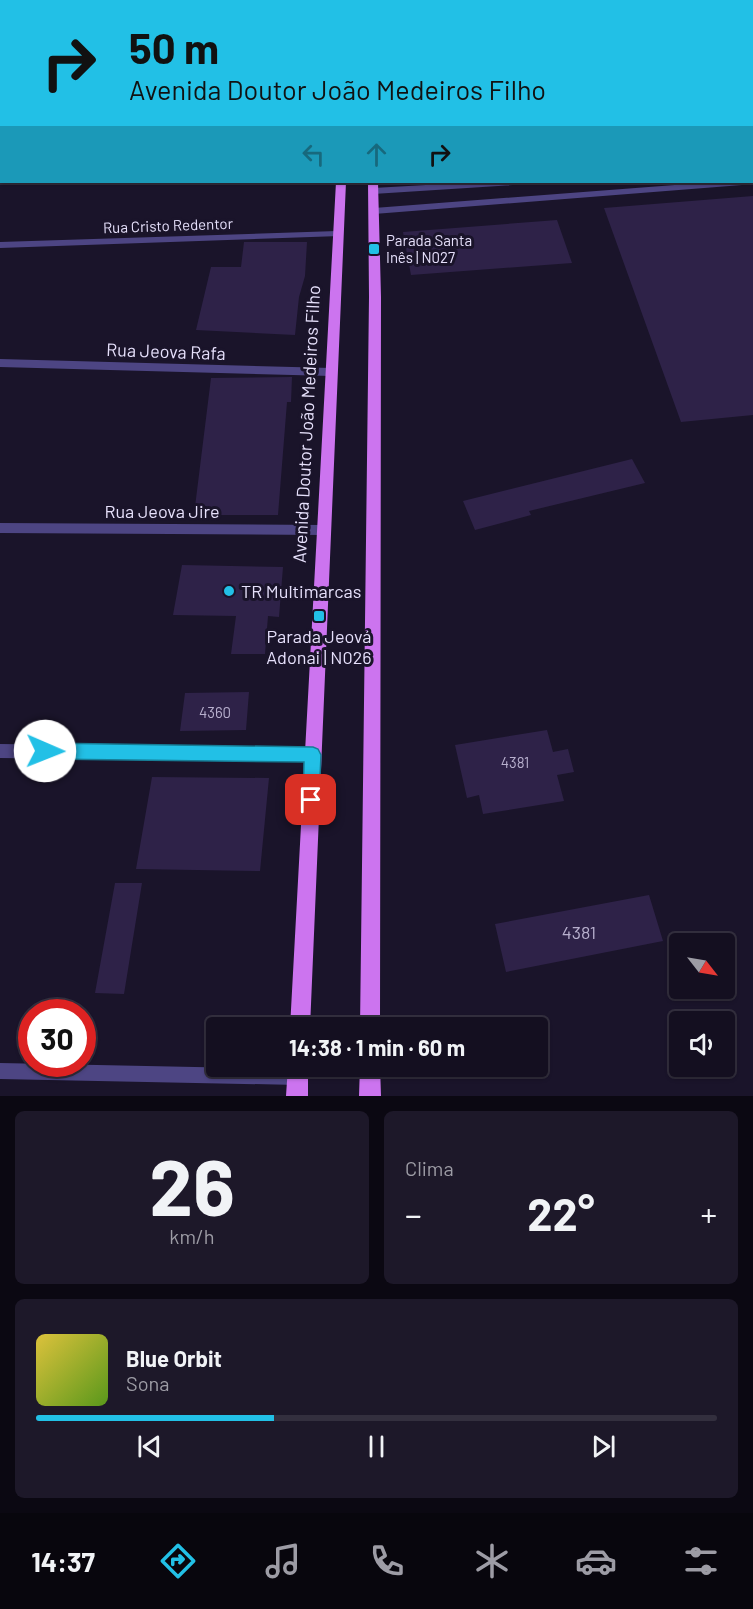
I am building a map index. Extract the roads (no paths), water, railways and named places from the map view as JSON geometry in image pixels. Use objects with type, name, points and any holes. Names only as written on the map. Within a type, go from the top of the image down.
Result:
[{"type":"main road","name":"Avenida Doutor João Medeiros Filho","points":[[301,1017],[341,183]]},
{"type":"main road","points":[[370,1017],[373,186]]},
{"type":"main road","points":[[370,1077],[370,1096]]},
{"type":"street","points":[[373,186],[478,183]]},
{"type":"street","points":[[374,211],[631,185],[705,183]]},
{"type":"street","name":"Rua Cristo Redentor","points":[[0,245],[337,234]]},
{"type":"street","name":"Rua Jeova Rafa","points":[[0,363],[331,372]]},
{"type":"street","name":"Rua Jeova Jire","points":[[0,528],[323,530]]},
{"type":"street","points":[[0,751],[313,755]]},
{"type":"street","points":[[0,1071],[298,1080]]},
{"type":"place","name":"Parada Santa Inês | N027","points":[[374,249]]},
{"type":"place","name":"TR Multimarcas","points":[[229,591]]},
{"type":"place","name":"Parada Jeová Adonai | N026","points":[[319,616]]}]
